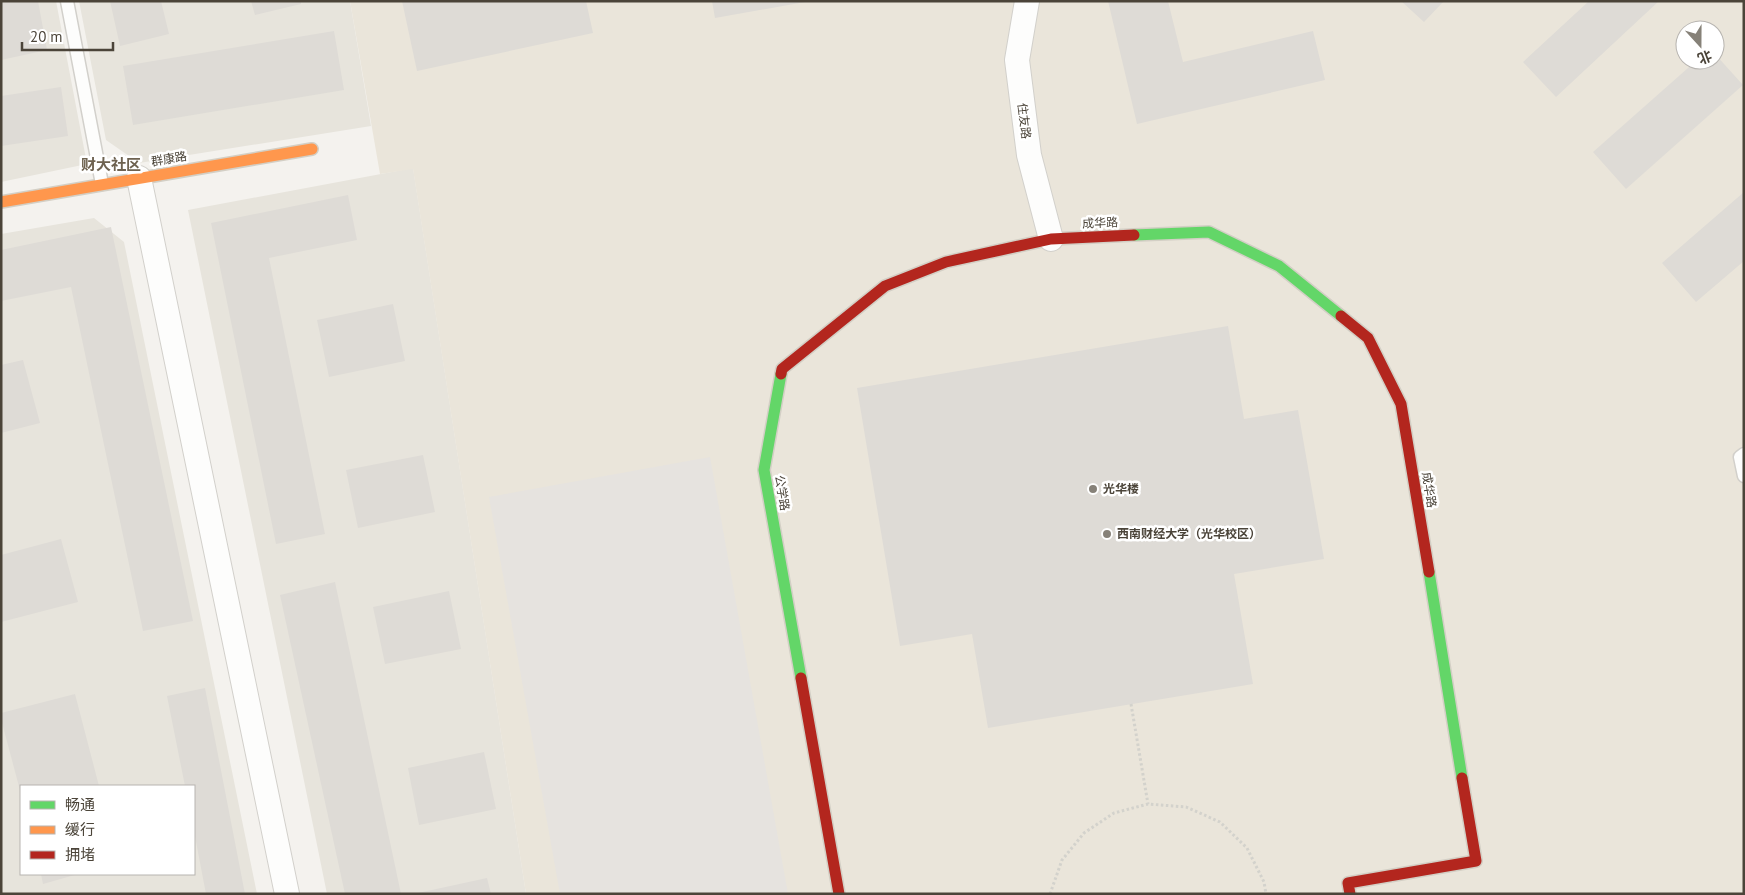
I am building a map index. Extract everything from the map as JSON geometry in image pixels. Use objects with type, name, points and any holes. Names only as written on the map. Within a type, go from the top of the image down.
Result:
[{"type":"street","name":"住友路","points":[[1027,1],[1017,60],[1029,154],[1051,239]]},
{"type":"street","name":"群康路","points":[[1,202],[312,149]]},
{"type":"street","points":[[139,178],[287,894]]},
{"type":"street","name":"成华路","points":[[1051,239],[1209,232],[1218,236],[1279,266],[1368,338],[1401,404],[1476,862],[1348,884],[1350,894]]},
{"type":"street","name":"公学路","points":[[839,894],[764,470],[782,369],[885,286],[946,262],[1051,239]]},
{"type":"lane","points":[[67,1],[102,184]]},
{"type":"lane","points":[[1744,454],[1740,457],[1744,476]]},
{"type":"path","points":[[1131,704],[1148,804]]},
{"type":"path","points":[[1050,894],[1062,860],[1084,832],[1114,813],[1148,804],[1186,807],[1220,822],[1248,848],[1264,882],[1266,894]]},
{"type":"shaded area","points":[[1,1],[56,1],[87,164],[1,182]]},
{"type":"shaded area","points":[[79,1],[350,1],[371,126],[139,163],[106,140]]},
{"type":"shaded area","name":"西南财经大学（光华校区）","points":[[350,1],[1744,1],[1744,894],[526,894],[413,169],[380,174]]},
{"type":"shaded area","points":[[413,168],[526,894],[327,894],[188,210]]},
{"type":"shaded area","points":[[94,218],[124,242],[257,894],[1,894],[1,234]]},
{"type":"shaded area","points":[[710,457],[788,894],[560,894],[489,497]]},
{"type":"building","points":[[1,1],[38,1],[47,50],[1,60]]},
{"type":"building","points":[[110,1],[161,1],[169,34],[120,46]]},
{"type":"building","points":[[251,1],[301,1],[301,4],[255,15]]},
{"type":"building","points":[[402,1],[586,1],[593,33],[417,71]]},
{"type":"building","points":[[712,1],[805,1],[805,2],[715,18]]},
{"type":"building","points":[[1108,1],[1168,1],[1183,62],[1313,31],[1325,80],[1137,124]]},
{"type":"building","points":[[1401,1],[1444,1],[1424,22]]},
{"type":"building","points":[[1589,1],[1659,1],[1556,97],[1523,62]]},
{"type":"building","points":[[334,31],[344,90],[133,125],[123,66]]},
{"type":"building","points":[[1725,65],[1743,85],[1626,189],[1593,152],[1686,70],[1725,70]]},
{"type":"building","points":[[61,87],[68,136],[1,146],[1,96]]},
{"type":"building","points":[[1744,192],[1744,261],[1696,302],[1662,263]]},
{"type":"building","points":[[348,195],[357,240],[269,258],[325,534],[276,544],[211,223]]},
{"type":"building","points":[[111,227],[193,621],[143,631],[71,287],[1,301],[1,250]]},
{"type":"building","points":[[393,304],[405,361],[329,377],[317,320]]},
{"type":"building","name":"光华楼","points":[[1228,326],[1244,419],[1298,410],[1324,559],[1234,574],[1253,684],[988,728],[972,634],[900,646],[857,388]]},
{"type":"building","points":[[23,360],[40,423],[1,433],[1,365]]},
{"type":"building","points":[[423,455],[435,512],[358,528],[346,470]]},
{"type":"building","points":[[61,539],[78,602],[1,622],[1,555]]},
{"type":"building","points":[[335,582],[401,894],[345,894],[280,595]]},
{"type":"building","points":[[449,591],[461,649],[385,664],[373,607]]},
{"type":"building","points":[[205,688],[245,894],[206,894],[195,836],[195,785],[185,785],[167,696]]},
{"type":"building","points":[[75,694],[99,785],[20,785],[20,790],[1,713]]},
{"type":"building","points":[[484,752],[496,809],[419,825],[408,768]]},
{"type":"building","points":[[41,875],[74,875],[43,884]]},
{"type":"building","points":[[487,878],[491,894],[418,894],[418,893]]},
{"type":"traffic: fast","points":[[1134,235],[1209,232],[1279,266],[1341,316]]},
{"type":"traffic: fast","points":[[781,374],[764,470],[801,678]]},
{"type":"traffic: fast","points":[[1429,572],[1462,778]]},
{"type":"traffic: slow","points":[[1,202],[312,149]]},
{"type":"traffic: jam","points":[[781,374],[782,369],[885,286],[946,262],[1051,239],[1134,235]]},
{"type":"traffic: jam","points":[[1341,316],[1368,338],[1401,404],[1429,572]]},
{"type":"traffic: jam","points":[[801,678],[839,894]]},
{"type":"traffic: jam","points":[[1350,894],[1348,883],[1476,861],[1462,778]]},
{"type":"place","name":"光华楼","points":[[1093,489]]},
{"type":"place","name":"西南财经大学（光华校区）","points":[[1107,534]]},
{"type":"district","name":"财大社区","points":[[111,165]]}]
